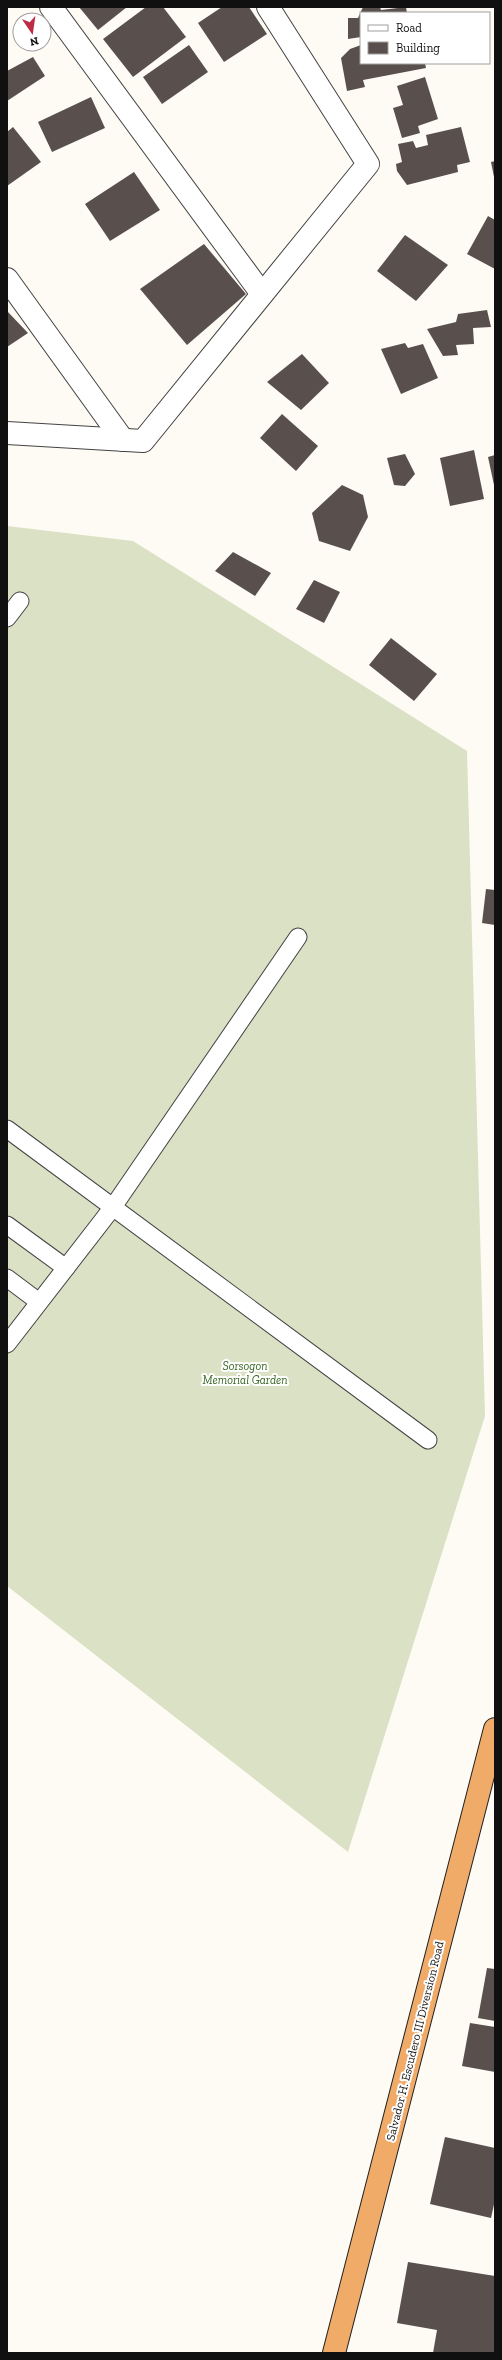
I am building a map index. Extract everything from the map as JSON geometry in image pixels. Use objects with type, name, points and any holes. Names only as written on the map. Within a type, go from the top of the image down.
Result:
[{"type":"highway","name":"Salvador H. Escudero III Diversion Road","points":[[334,2353],[495,1729]]},
{"type":"street","points":[[50,7],[262,294]]},
{"type":"street","points":[[7,433],[143,441],[368,164],[268,7]]},
{"type":"street","points":[[7,279],[123,440]]},
{"type":"lane","points":[[7,618],[20,601]]},
{"type":"lane","points":[[8,1341],[113,1207],[298,937]]},
{"type":"lane","points":[[7,1129],[428,1440]]},
{"type":"lane","points":[[7,1225],[66,1268]]},
{"type":"lane","points":[[7,1278],[40,1302]]},
{"type":"green space","name":"Sorsogon Memorial Garden","points":[[7,526],[133,541],[467,751],[485,1416],[348,1852],[7,1586]]},
{"type":"building","points":[[79,7],[127,7],[98,30]]},
{"type":"building","points":[[146,7],[163,7],[186,37],[133,77],[103,39]]},
{"type":"building","points":[[222,7],[249,7],[267,34],[224,62],[198,23]]},
{"type":"building","points":[[363,7],[380,7],[381,10],[406,7],[407,12],[361,12]]},
{"type":"building","points":[[360,14],[360,37],[348,39],[348,18],[358,18]]},
{"type":"building","points":[[189,45],[208,72],[162,104],[143,77]]},
{"type":"building","points":[[360,45],[360,64],[425,64],[426,68],[363,80],[365,87],[347,91],[341,58],[350,49]]},
{"type":"building","points":[[33,57],[45,76],[7,101],[7,71]]},
{"type":"building","points":[[425,77],[438,119],[418,126],[420,133],[402,138],[393,108],[403,105],[397,86]]},
{"type":"building","points":[[91,97],[105,128],[52,152],[38,122]]},
{"type":"building","points":[[13,127],[41,162],[7,186],[7,132]]},
{"type":"building","points":[[461,127],[470,162],[457,165],[458,172],[407,185],[397,171],[396,164],[402,162],[398,144],[413,141],[416,148],[428,145],[426,135]]},
{"type":"building","points":[[495,161],[495,176],[494,177],[491,162]]},
{"type":"building","points":[[134,172],[160,210],[110,241],[85,204]]},
{"type":"building","points":[[488,216],[495,220],[495,269],[467,254]]},
{"type":"building","points":[[405,235],[448,265],[416,301],[377,271]]},
{"type":"building","points":[[204,244],[246,294],[187,345],[140,289]]},
{"type":"building","points":[[487,310],[491,327],[473,328],[474,344],[456,345],[458,355],[443,356],[427,329],[456,322],[458,314]]},
{"type":"building","points":[[7,311],[28,333],[7,347]]},
{"type":"building","points":[[405,343],[408,348],[423,344],[438,378],[401,394],[381,349]]},
{"type":"building","points":[[302,354],[329,383],[301,410],[267,382]]},
{"type":"building","points":[[282,414],[318,446],[296,471],[260,438]]},
{"type":"building","points":[[474,450],[484,499],[450,506],[440,458]]},
{"type":"building","points":[[405,454],[415,474],[405,486],[394,485],[387,458]]},
{"type":"building","points":[[495,455],[495,485],[494,485],[488,457]]},
{"type":"building","points":[[342,485],[363,495],[368,517],[350,551],[319,541],[312,513]]},
{"type":"building","points":[[233,552],[271,573],[255,596],[215,571]]},
{"type":"building","points":[[314,580],[340,592],[324,623],[296,609]]},
{"type":"building","points":[[391,638],[437,674],[414,701],[369,665]]},
{"type":"building","points":[[486,889],[495,890],[495,925],[482,923]]},
{"type":"building","points":[[487,1968],[495,1969],[495,2021],[478,2018]]},
{"type":"building","points":[[470,2023],[495,2027],[495,2072],[462,2066]]},
{"type":"building","points":[[445,2137],[495,2148],[495,2200],[491,2218],[430,2204]]},
{"type":"building","points":[[408,2262],[495,2276],[495,2353],[433,2353],[437,2330],[397,2323]]}]
